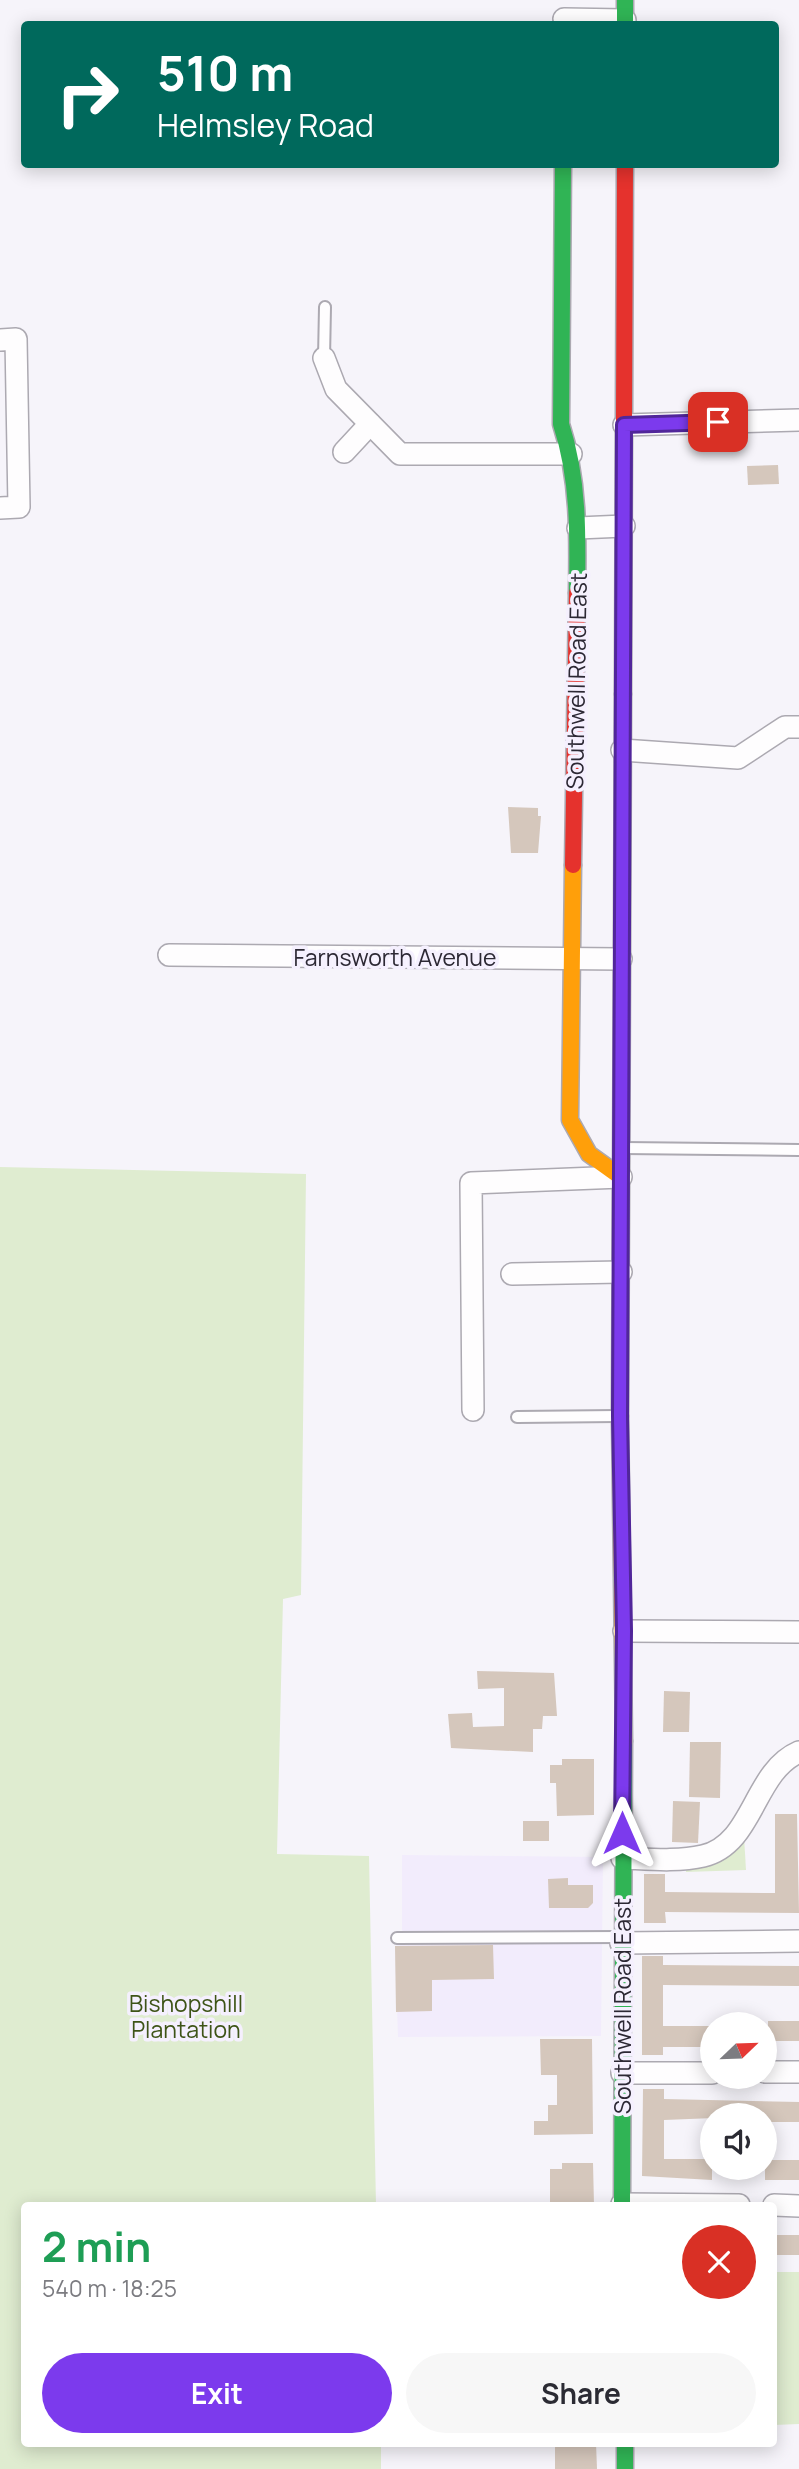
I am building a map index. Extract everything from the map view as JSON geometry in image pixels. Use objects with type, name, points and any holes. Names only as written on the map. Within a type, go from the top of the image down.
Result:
[{"type":"main road","name":"Southwell Road East","points":[[563,168],[561,424],[571,454],[578,528],[570,1120],[577,1140],[590,1159],[621,1177]]},
{"type":"main road","name":"Southwell Road East","points":[[622,2202],[624,1631],[620,1416],[625,168]]},
{"type":"main road","points":[[625,2447],[625,2469]]},
{"type":"street","points":[[564,15],[625,15]]},
{"type":"street","points":[[0,340],[16,339],[19,507],[0,508]]},
{"type":"street","points":[[324,358],[336,389],[400,454],[571,454]]},
{"type":"street","points":[[624,425],[799,420]]},
{"type":"street","points":[[344,452],[370,424]]},
{"type":"street","points":[[578,528],[624,526]]},
{"type":"street","points":[[622,750],[738,758],[785,727],[799,727]]},
{"type":"street","name":"Farnsworth Avenue","points":[[169,956],[621,959]]},
{"type":"street","points":[[473,1410],[471,1183],[621,1177]]},
{"type":"street","points":[[512,1273],[621,1272]]},
{"type":"street","points":[[624,1631],[799,1632]]},
{"type":"street","points":[[622,1858],[682,1859],[705,1856],[722,1847],[736,1834],[775,1768],[799,1752]]},
{"type":"street","points":[[621,1940],[799,1941]]},
{"type":"street","points":[[777,2072],[799,2072]]},
{"type":"street","points":[[622,2073],[700,2073]]},
{"type":"street","points":[[777,2205],[799,2206]]},
{"type":"lane","points":[[324,358],[325,307]]},
{"type":"lane","points":[[621,1148],[799,1150]]},
{"type":"lane","points":[[517,1417],[620,1416]]},
{"type":"lane","points":[[397,1938],[621,1940]]},
{"type":"shaded area","points":[[402,1855],[603,1857],[601,2036],[398,2037],[395,1946],[402,1945]]},
{"type":"green space","name":"Bishopshill Plantation","points":[[0,1167],[306,1174],[301,1595],[283,1599],[277,1854],[369,1856],[376,2202],[21,2202],[21,2447],[381,2447],[381,2469],[0,2469]]},
{"type":"green space","points":[[744,1836],[746,1870],[686,1872],[686,1865]]},
{"type":"green space","points":[[777,2272],[799,2272],[799,2424],[777,2425]]},
{"type":"building","points":[[778,465],[779,484],[748,485],[747,466]]},
{"type":"building","points":[[508,807],[538,808],[538,816],[541,816],[538,853],[511,853]]},
{"type":"building","points":[[477,1671],[554,1673],[557,1716],[543,1716],[542,1729],[533,1729],[533,1752],[451,1748],[448,1714],[472,1713],[473,1727],[504,1726],[504,1688],[478,1689]]},
{"type":"building","points":[[664,1691],[690,1692],[689,1732],[663,1732]]},
{"type":"building","points":[[690,1742],[721,1742],[720,1798],[689,1797]]},
{"type":"building","points":[[562,1759],[594,1759],[594,1815],[557,1816],[556,1783],[550,1783],[550,1765],[562,1765]]},
{"type":"building","points":[[673,1801],[700,1802],[698,1843],[672,1842]]},
{"type":"building","points":[[775,1814],[797,1814],[799,1913],[665,1912],[666,1923],[644,1923],[644,1874],[665,1874],[665,1892],[775,1893]]},
{"type":"building","points":[[523,1821],[549,1821],[549,1841],[523,1841]]},
{"type":"building","points":[[568,1878],[568,1885],[593,1885],[593,1903],[588,1908],[549,1908],[548,1879]]},
{"type":"building","points":[[493,1945],[494,1979],[432,1980],[432,2011],[396,2012],[395,1946]]},
{"type":"building","points":[[642,1956],[663,1956],[663,1965],[799,1966],[799,1986],[663,1985],[663,2026],[700,2026],[700,2047],[663,2047],[663,2055],[642,2055]]},
{"type":"building","points":[[777,2021],[799,2021],[799,2041],[777,2041]]},
{"type":"building","points":[[540,2039],[592,2039],[593,2134],[534,2135],[534,2121],[548,2121],[548,2105],[557,2105],[557,2075],[541,2075]]},
{"type":"building","points":[[643,2089],[664,2089],[664,2099],[799,2102],[799,2122],[777,2122],[777,2103],[700,2103],[700,2119],[664,2120],[664,2159],[700,2159],[700,2179],[642,2176]]},
{"type":"building","points":[[777,2160],[799,2160],[799,2180],[777,2180]]},
{"type":"building","points":[[562,2163],[593,2163],[594,2202],[550,2202],[550,2169],[562,2169]]},
{"type":"building","points":[[777,2235],[799,2235],[799,2255],[777,2255]]},
{"type":"building","points":[[555,2447],[596,2447],[597,2469],[555,2469]]},
{"type":"traffic: fast","points":[[625,0],[625,21]]},
{"type":"traffic: fast","points":[[563,168],[561,424],[574,487],[577,593]]},
{"type":"traffic: fast","points":[[620,1416],[622,958]]},
{"type":"traffic: fast","points":[[622,2202],[624,1741]]},
{"type":"traffic: fast","points":[[625,2447],[625,2469]]},
{"type":"traffic: slow","points":[[623,694],[624,420]]},
{"type":"traffic: slow","points":[[573,865],[570,1120],[589,1154],[621,1177]]},
{"type":"traffic: slow","points":[[620,1416],[624,1741]]},
{"type":"traffic: jam","points":[[624,420],[625,168]]},
{"type":"traffic: jam","points":[[573,865],[577,593]]},
{"type":"traffic: jam","points":[[622,958],[623,694]]},
{"type":"route","points":[[622,1833],[624,1631],[620,1416],[624,425],[718,422]]}]
